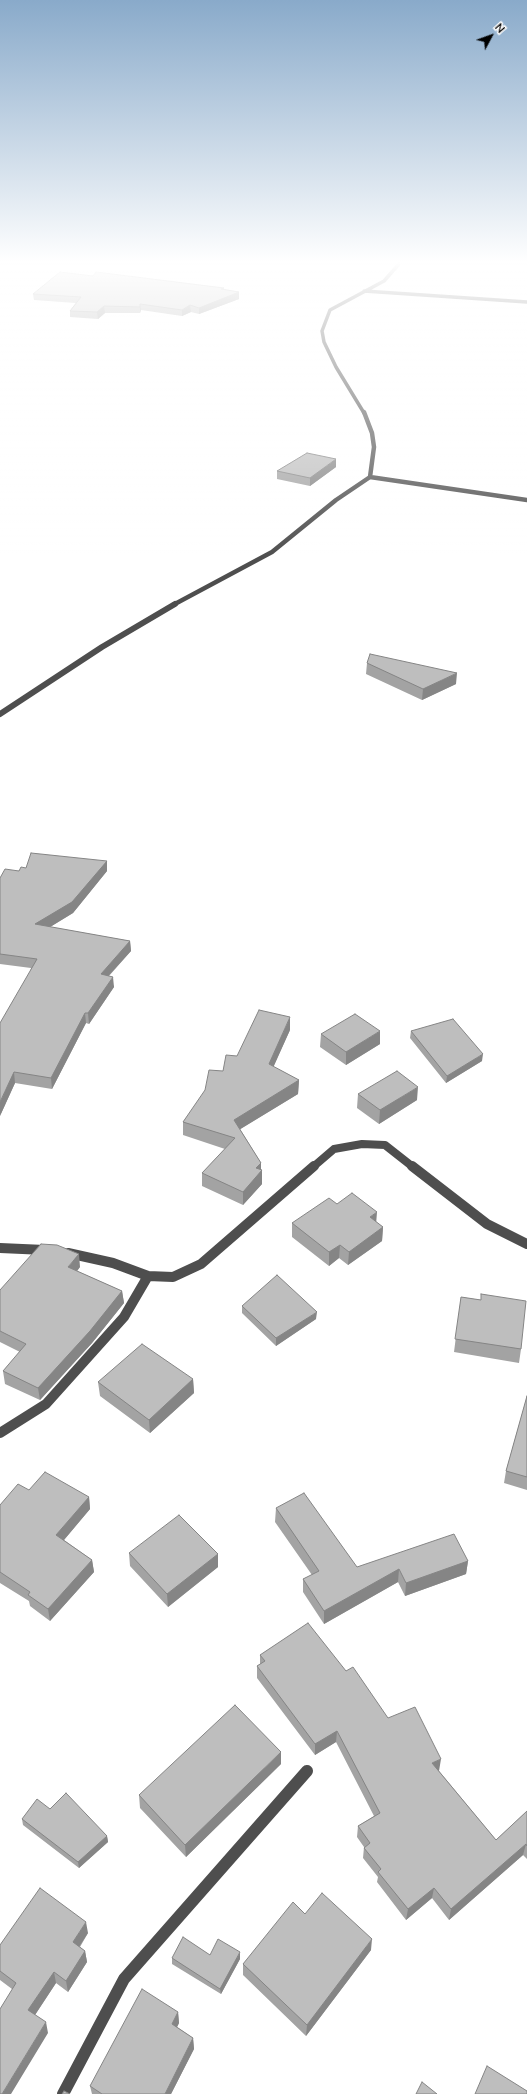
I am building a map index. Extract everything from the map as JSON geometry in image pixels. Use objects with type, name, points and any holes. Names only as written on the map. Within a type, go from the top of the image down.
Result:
[{"type":"street","points":[[333,362],[366,416],[372,433],[374,447],[370,477]]},
{"type":"street","points":[[0,714],[102,646],[162,611],[272,552],[336,500],[370,477],[527,500]]},
{"type":"street","points":[[0,1248],[58,1251],[113,1263],[148,1276],[172,1277],[201,1264],[334,1149],[362,1144],[385,1145],[487,1224],[527,1244]]},
{"type":"street","points":[[0,1433],[46,1404],[124,1317],[148,1276]]},
{"type":"street","points":[[63,2094],[124,1979],[307,1771]]},
{"type":"building","points":[[307,453],[336,459],[310,478],[277,471]]},
{"type":"building","points":[[370,654],[457,673],[423,689],[367,663]]},
{"type":"building","points":[[31,853],[107,861],[72,902],[35,924],[130,941],[101,974],[113,977],[88,1013],[85,1013],[51,1078],[14,1072],[0,1102],[0,1023],[37,959],[0,954],[0,878],[5,869],[19,871],[21,867],[26,868]]},
{"type":"building","points":[[259,1010],[290,1017],[269,1064],[299,1080],[234,1120],[261,1163],[256,1168],[262,1170],[243,1192],[202,1173],[235,1138],[183,1122],[205,1090],[209,1070],[223,1071],[226,1055],[237,1056]]},
{"type":"building","points":[[355,1014],[380,1031],[346,1052],[321,1034]]},
{"type":"building","points":[[453,1019],[483,1054],[447,1076],[411,1031]]},
{"type":"building","points":[[397,1071],[418,1087],[380,1110],[358,1094]]},
{"type":"building","points":[[352,1193],[377,1212],[370,1217],[383,1227],[349,1252],[340,1245],[329,1252],[292,1223],[329,1198],[337,1204]]},
{"type":"building","points":[[41,1244],[57,1245],[79,1254],[68,1267],[122,1291],[90,1331],[38,1388],[3,1371],[26,1344],[0,1331],[0,1290]]},
{"type":"building","points":[[277,1275],[317,1312],[276,1338],[242,1306]]},
{"type":"building","points":[[481,1294],[526,1301],[521,1349],[455,1339],[461,1297],[481,1300]]},
{"type":"building","points":[[142,1344],[193,1379],[149,1420],[98,1382]]},
{"type":"building","points":[[527,1396],[527,1477],[506,1471]]},
{"type":"building","points":[[45,1472],[89,1497],[56,1535],[92,1560],[48,1609],[28,1595],[30,1592],[0,1572],[0,1505],[18,1484],[29,1490]]},
{"type":"building","points":[[304,1493],[357,1567],[454,1534],[468,1561],[406,1583],[399,1569],[324,1611],[303,1579],[319,1571],[276,1508]]},
{"type":"building","points":[[179,1515],[218,1554],[167,1594],[129,1553]]},
{"type":"building","points":[[308,1623],[346,1671],[353,1667],[388,1718],[415,1707],[441,1759],[432,1763],[496,1840],[527,1811],[527,1846],[526,1844],[451,1909],[434,1888],[408,1909],[378,1872],[381,1869],[364,1848],[370,1843],[358,1826],[380,1813],[337,1731],[315,1744],[257,1666],[265,1661],[260,1655]]},
{"type":"building","points":[[235,1705],[281,1752],[185,1845],[139,1795]]},
{"type":"building","points":[[66,1793],[107,1836],[78,1862],[22,1819],[37,1799],[50,1809]]},
{"type":"building","points":[[40,1888],[86,1922],[73,1942],[85,1951],[66,1981],[54,1972],[28,2010],[46,2022],[2,2094],[0,2094],[0,2009],[16,1983],[0,1971],[0,1945]]},
{"type":"building","points":[[322,1893],[372,1939],[307,2025],[243,1964],[293,1902],[305,1914]]},
{"type":"building","points":[[183,1937],[210,1955],[218,1939],[240,1952],[220,1989],[172,1958]]},
{"type":"building","points":[[142,1989],[178,2012],[172,2024],[193,2038],[165,2094],[102,2094],[90,2086]]},
{"type":"building","points":[[487,2066],[527,2091],[527,2094],[475,2094]]},
{"type":"building","points":[[422,2082],[437,2094],[416,2094]]},
{"type":"building","points":[[64,2091],[70,2094],[62,2094]]}]
